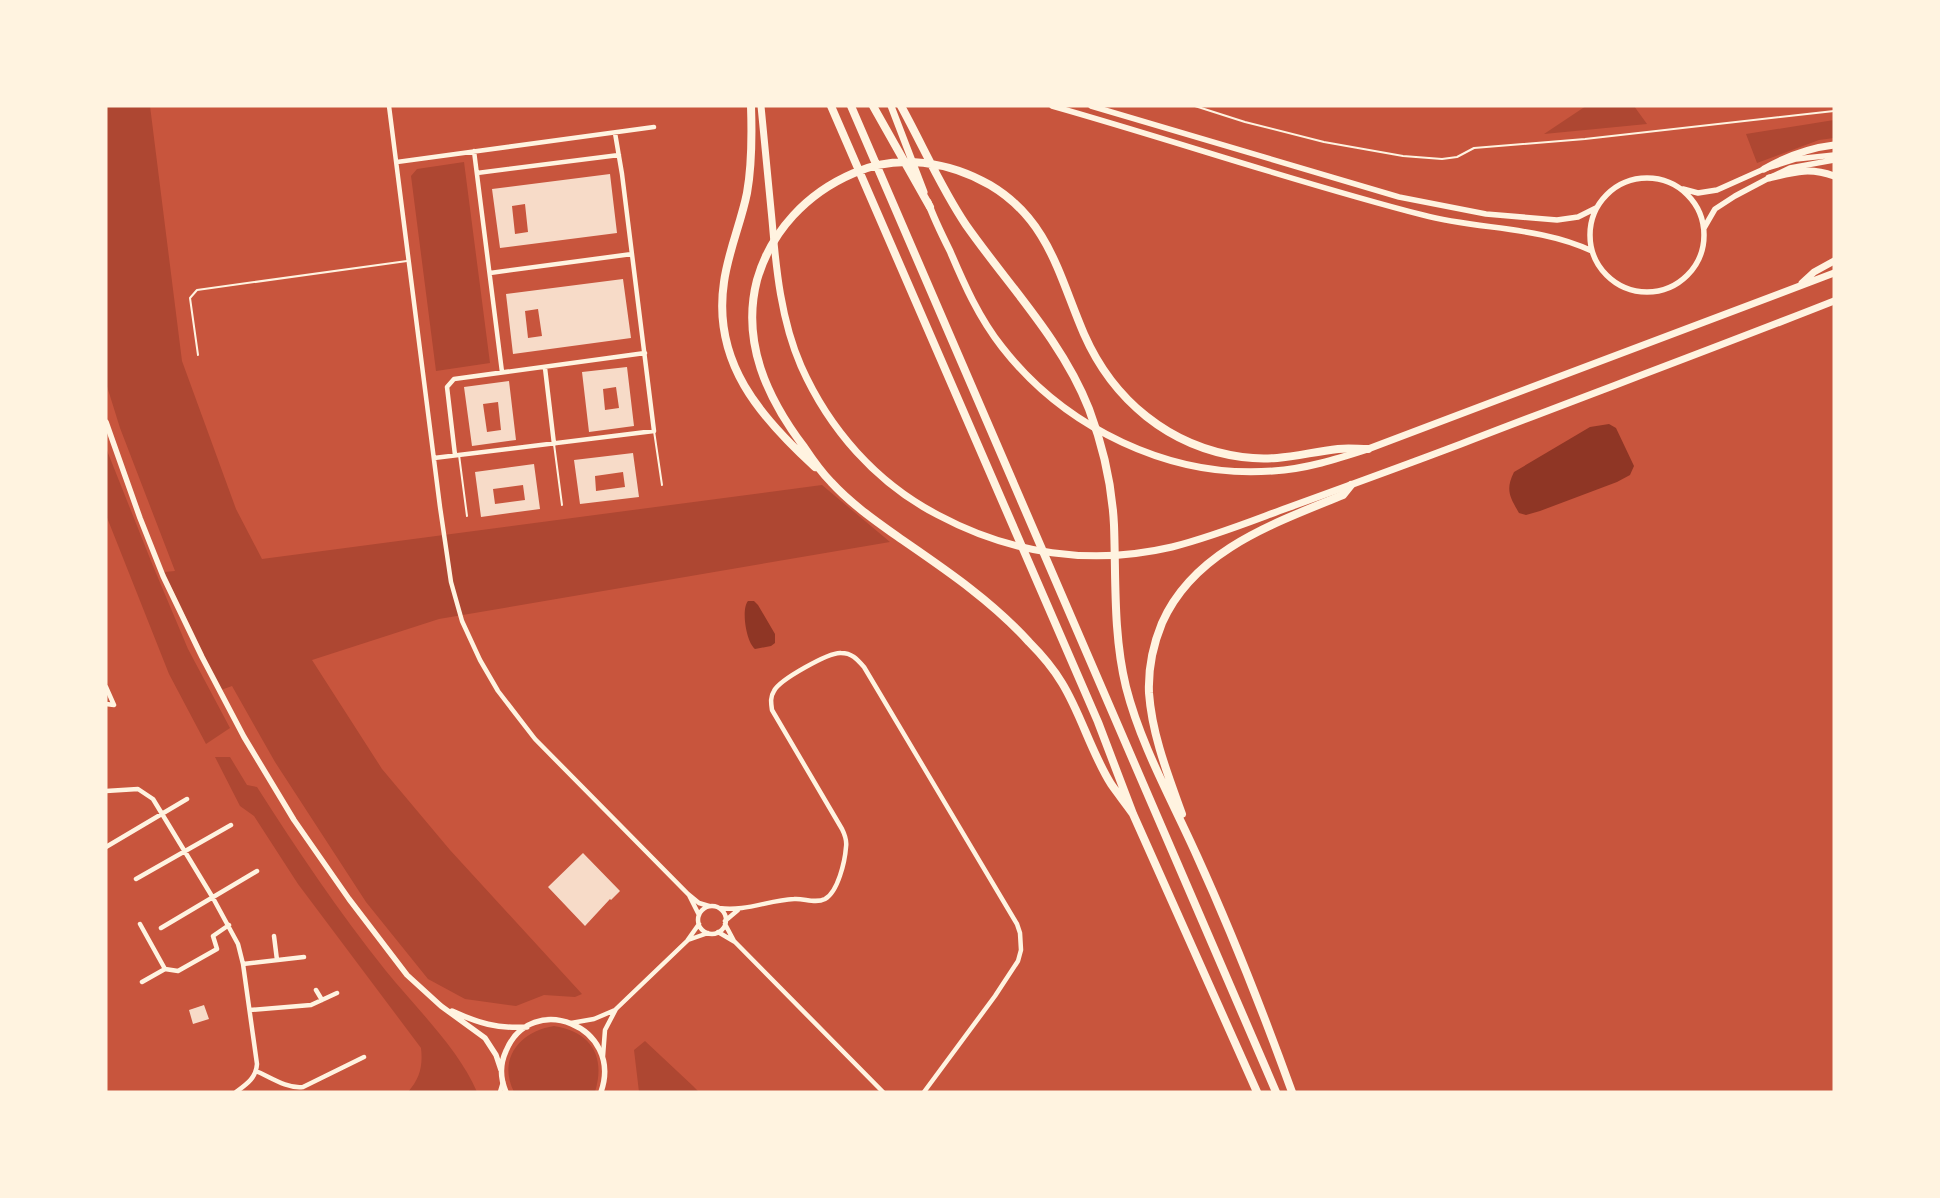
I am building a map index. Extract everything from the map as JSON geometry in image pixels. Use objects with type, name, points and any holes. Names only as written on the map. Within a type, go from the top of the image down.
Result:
[{"type":"highway","points":[[751,106],[749,180],[724,283],[722,313],[725,337],[740,379],[764,417],[785,440],[831,483],[878,522],[991,604],[1029,641],[1062,682],[1110,782],[1133,814]]},
{"type":"highway","points":[[761,106],[777,278],[792,344],[816,396],[834,424],[855,451],[893,487],[936,515],[990,539],[1034,550],[1074,556],[1102,556],[1172,547],[1210,536],[1351,485],[1834,302]]},
{"type":"highway","points":[[831,106],[1098,722],[1133,814],[1257,1092]]},
{"type":"highway","points":[[851,106],[1276,1092]]},
{"type":"highway","points":[[873,106],[930,207]]},
{"type":"highway","points":[[891,106],[930,207],[967,289],[1001,346],[1034,382],[1059,403],[1088,423],[1144,451],[1206,468],[1272,471],[1305,467],[1368,449],[1834,273]]},
{"type":"highway","points":[[901,106],[954,205],[1056,349],[1074,378],[1088,407],[1097,432],[1110,486],[1114,523],[1118,626],[1126,685],[1146,742],[1253,988],[1292,1092]]},
{"type":"highway","points":[[1764,169],[1787,156],[1834,144]]},
{"type":"highway","points":[[831,483],[784,419],[774,403],[762,376],[754,346],[752,320],[754,291],[761,267],[771,245],[780,230],[805,204],[836,182],[857,171],[890,163],[924,162],[945,167],[972,176],[1003,193],[1015,203],[1038,229],[1054,258],[1082,329],[1110,380],[1130,403],[1158,426],[1182,439],[1207,449],[1245,457],[1288,458],[1341,448],[1368,449]]},
{"type":"highway","points":[[1769,178],[1792,172],[1813,170],[1834,176]]},
{"type":"highway","points":[[1798,287],[1814,272],[1834,260]]},
{"type":"highway","points":[[1197,856],[1163,760],[1152,714],[1149,693],[1150,669],[1160,629],[1179,593],[1196,573],[1212,560],[1238,542],[1269,526],[1343,495],[1351,485]]},
{"type":"main road","points":[[1052,106],[1424,215],[1547,236],[1574,243],[1592,251]]},
{"type":"main road","points":[[1091,106],[1399,197],[1486,214],[1557,220],[1578,217],[1596,208],[1612,190],[1626,182],[1641,178],[1657,179],[1681,189],[1698,193],[1717,190],[1764,169],[1796,160],[1834,155]]},
{"type":"main road","points":[[1704,228],[1715,209],[1769,178],[1790,168],[1834,160]]},
{"type":"main road","points":[[1596,208],[1590,229],[1592,251],[1599,266],[1621,286],[1636,291],[1651,292],[1666,289],[1680,281],[1691,271],[1699,258],[1704,243],[1704,228],[1700,213],[1692,200],[1681,189]]},
{"type":"main road","points":[[106,422],[140,518],[164,576],[202,657],[244,737],[294,820],[349,899],[407,975],[441,1006],[485,1038],[496,1055],[502,1070],[506,1092]]},
{"type":"main road","points":[[441,1006],[489,1025],[507,1028],[527,1027]]},
{"type":"main road","points":[[502,1070],[508,1047],[520,1032],[527,1027],[551,1020],[572,1023],[590,1035],[603,1056],[605,1070],[601,1092]]},
{"type":"street","points":[[389,106],[442,521],[452,582],[462,621],[480,660],[502,698],[535,739],[688,894],[709,906],[738,910],[786,899],[798,898],[817,901],[825,899],[833,892],[846,847],[846,837],[772,710],[771,699],[774,689],[782,682],[827,655],[835,653],[848,654],[858,660],[864,667],[1017,924],[1020,933],[1021,950],[1018,961],[924,1092]]},
{"type":"street","points":[[397,162],[654,127]]},
{"type":"street","points":[[434,458],[654,431],[615,133]]},
{"type":"street","points":[[474,152],[502,372]]},
{"type":"street","points":[[477,173],[619,155]]},
{"type":"street","points":[[490,273],[632,254]]},
{"type":"street","points":[[457,455],[447,387],[451,381],[459,378],[545,368],[645,353]]},
{"type":"street","points":[[545,368],[554,444]]},
{"type":"street","points":[[106,687],[114,705],[106,704]]},
{"type":"street","points":[[106,791],[129,789],[144,792],[153,799],[164,814],[238,944],[250,1010],[256,1071],[253,1078],[236,1092]]},
{"type":"street","points":[[106,847],[187,799]]},
{"type":"street","points":[[136,879],[231,825]]},
{"type":"street","points":[[161,928],[257,871]]},
{"type":"street","points":[[688,894],[699,915]]},
{"type":"street","points":[[603,1056],[605,1030],[616,1009],[687,940],[698,924],[701,911],[709,906]]},
{"type":"street","points":[[719,908],[723,912],[725,922],[735,942]]},
{"type":"street","points":[[718,932],[725,922],[738,910]]},
{"type":"street","points":[[140,924],[165,969]]},
{"type":"street","points":[[698,924],[708,933]]},
{"type":"street","points":[[142,982],[165,969],[178,971],[217,949],[213,936],[229,926]]},
{"type":"street","points":[[687,940],[708,933],[718,932],[735,942],[883,1092]]},
{"type":"street","points":[[274,936],[277,960]]},
{"type":"street","points":[[243,964],[304,958]]},
{"type":"street","points":[[316,990],[322,1000]]},
{"type":"street","points":[[250,1010],[311,1005],[337,993]]},
{"type":"street","points":[[572,1023],[594,1019],[616,1009]]},
{"type":"street","points":[[256,1071],[296,1088],[303,1087],[364,1057]]},
{"type":"street","points":[[500,1092],[503,1082]]},
{"type":"lane","points":[[1195,106],[1245,122],[1324,142],[1403,156],[1442,159],[1457,157],[1474,148],[1585,139],[1834,111]]},
{"type":"lane","points":[[198,355],[190,298],[197,290],[409,260]]},
{"type":"lane","points":[[654,431],[662,485]]},
{"type":"lane","points":[[554,444],[562,505]]},
{"type":"lane","points":[[457,455],[467,516]]},
{"type":"shaded area","points":[[106,106],[150,106],[182,361],[236,509],[262,559],[822,485],[890,542],[439,619],[312,660],[382,769],[450,850],[582,994],[575,997],[544,995],[516,1006],[465,999],[428,979],[366,902],[275,762],[232,686],[221,690],[164,572],[175,571],[120,428],[106,383]]},
{"type":"shaded area","points":[[1586,106],[1634,106],[1647,124],[1544,134]]},
{"type":"shaded area","points":[[1834,120],[1834,138],[1819,140],[1757,163],[1746,134]]},
{"type":"shaded area","points":[[464,162],[490,363],[436,371],[411,176],[417,169]]},
{"type":"shaded area","points":[[1609,424],[1616,428],[1634,466],[1630,475],[1617,482],[1540,511],[1526,515],[1519,513],[1509,489],[1514,472],[1590,427]]},
{"type":"shaded area","points":[[106,448],[188,649],[230,728],[206,744],[169,674],[106,515]]},
{"type":"shaded area","points":[[748,601],[754,601],[758,605],[775,634],[775,643],[771,646],[755,649],[749,640],[745,618]]},
{"type":"shaded area","points":[[215,757],[230,757],[247,785],[257,787],[335,903],[386,971],[448,1044],[477,1092],[408,1092],[420,1071],[422,1060],[421,1048],[298,884],[254,816],[240,806]]},
{"type":"shaded area","points":[[554,1026],[578,1034],[592,1048],[597,1057],[598,1067],[595,1092],[514,1092],[509,1080],[508,1068],[510,1057],[515,1048],[531,1034]]},
{"type":"shaded area","points":[[645,1041],[699,1092],[639,1092],[634,1050]]},
{"type":"building","points":[[610,174],[617,233],[500,248],[492,189]],"holes":[[[525,204],[528,232],[515,234],[512,206]]]},
{"type":"building","points":[[623,279],[631,338],[513,354],[506,294]],"holes":[[[538,309],[542,336],[528,338],[525,311]]]},
{"type":"building","points":[[627,367],[634,426],[589,432],[582,372]],"holes":[[[616,387],[619,408],[605,410],[603,389]]]},
{"type":"building","points":[[509,381],[516,440],[472,446],[464,387]],"holes":[[[498,402],[501,430],[487,432],[483,404]]]},
{"type":"building","points":[[633,453],[639,497],[580,504],[574,460]],"holes":[[[623,472],[625,487],[596,491],[595,476]]]},
{"type":"building","points":[[534,464],[540,509],[481,517],[475,472]],"holes":[[[523,485],[525,500],[495,504],[493,489]]]},
{"type":"building","points":[[583,853],[620,891],[585,926],[548,887]]},
{"type":"building","points":[[204,1005],[209,1019],[193,1024],[189,1010]]}]
